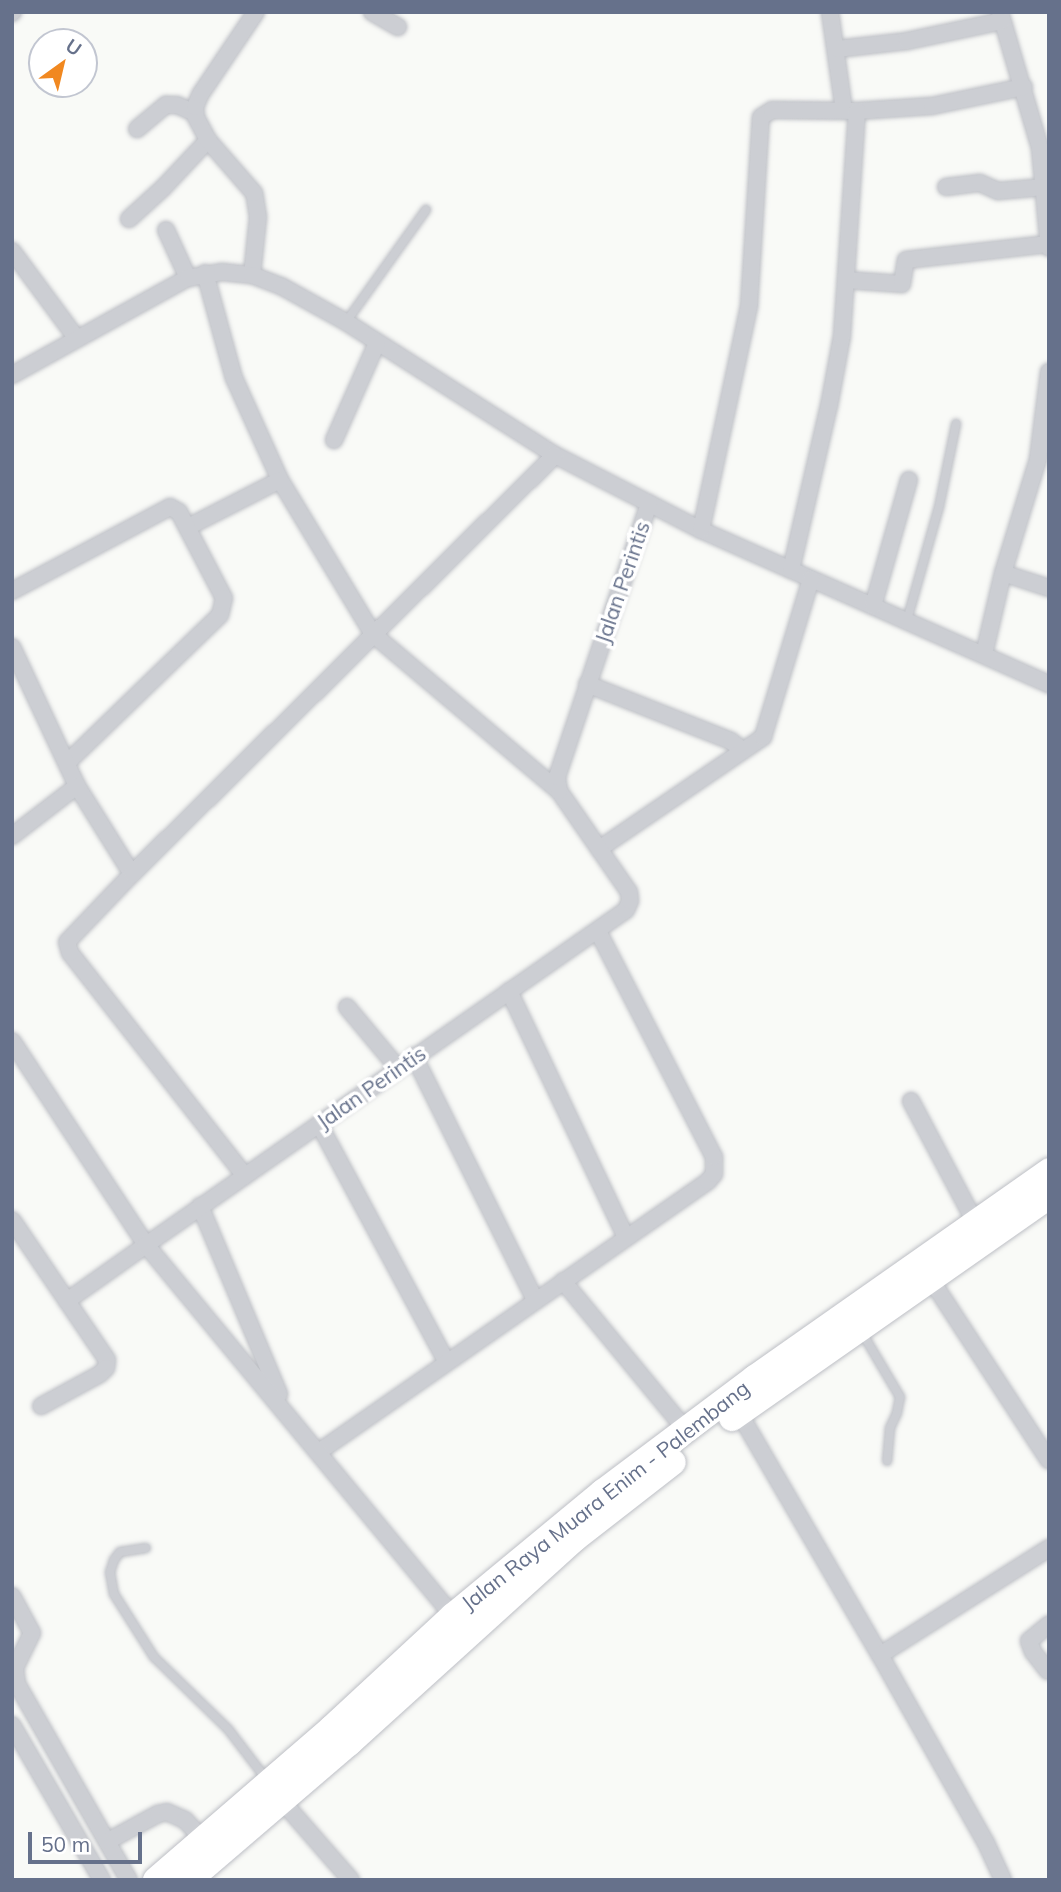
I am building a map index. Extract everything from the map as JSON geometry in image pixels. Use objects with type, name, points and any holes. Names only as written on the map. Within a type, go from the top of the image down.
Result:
[{"type":"main road","name":"Jalan Raya Muara Enim - Palembang","points":[[189,1880],[275,1792],[432,1651],[739,1413],[859,1329],[976,1224],[1049,1171]]},
{"type":"main road","name":"Jalan Raya Muara Enim - Palembang","points":[[432,1651],[453,1616],[603,1492],[686,1430],[925,1271],[1049,1196]]},
{"type":"main road","name":"Jalan Raya Muara Enim - Palembang","points":[[156,1880],[203,1839],[275,1792]]},
{"type":"street","points":[[195,113],[200,95],[256,12]]},
{"type":"street","points":[[372,12],[398,27]]},
{"type":"street","points":[[791,570],[837,368],[846,280],[850,110],[830,12]]},
{"type":"street","points":[[837,49],[907,41],[1001,16],[1040,148],[1049,246],[906,261],[902,284],[846,280]]},
{"type":"street","points":[[701,530],[752,282],[761,117],[772,110],[932,106],[1024,87]]},
{"type":"street","points":[[137,129],[166,105],[177,105],[195,113],[208,140],[254,193],[258,217],[252,275]]},
{"type":"street","points":[[129,219],[163,188],[208,140]]},
{"type":"street","points":[[946,187],[980,183],[998,191],[1045,187]]},
{"type":"street","points":[[166,230],[188,278]]},
{"type":"street","points":[[12,251],[77,339]]},
{"type":"street","points":[[205,273],[234,378],[280,480],[373,634],[559,791]]},
{"type":"street","points":[[12,375],[188,278],[205,273],[252,275],[281,286],[346,322],[555,455],[701,530],[1049,684]]},
{"type":"street","points":[[334,440],[377,343]]},
{"type":"street","points":[[984,654],[1003,573],[1038,459],[1049,372]]},
{"type":"street","points":[[245,1176],[70,953],[67,942],[132,874],[555,455]]},
{"type":"street","points":[[188,527],[280,480]]},
{"type":"street","points":[[873,606],[909,480]]},
{"type":"street","name":"Jalan Perintis","points":[[67,1301],[626,910],[630,897],[559,791],[558,769],[649,503]]},
{"type":"street","points":[[12,591],[165,508],[177,510],[224,597],[222,611],[66,763]]},
{"type":"street","points":[[1003,573],[1049,588]]},
{"type":"street","points":[[599,849],[742,750],[757,743],[765,734],[811,579]]},
{"type":"street","points":[[12,647],[77,786],[132,874]]},
{"type":"street","points":[[587,684],[731,741],[742,750]]},
{"type":"street","points":[[12,836],[77,786]]},
{"type":"street","points":[[320,1451],[708,1181],[713,1174],[715,1161],[598,931]]},
{"type":"street","points":[[509,991],[626,1237]]},
{"type":"street","points":[[347,1007],[398,1068]]},
{"type":"street","points":[[12,1041],[146,1245],[320,1451],[453,1616]]},
{"type":"street","points":[[414,1056],[535,1300]]},
{"type":"street","points":[[911,1101],[976,1224]]},
{"type":"street","points":[[319,1124],[446,1361]]},
{"type":"street","points":[[200,1206],[286,1411]]},
{"type":"street","points":[[12,1220],[104,1353],[106,1368],[41,1406]]},
{"type":"street","points":[[925,1271],[1049,1461]]},
{"type":"street","points":[[563,1281],[686,1430]]},
{"type":"street","points":[[739,1413],[880,1655],[986,1843],[1003,1880]]},
{"type":"street","points":[[880,1655],[1049,1548]]},
{"type":"street","points":[[12,1595],[32,1633],[15,1668],[17,1684],[129,1880]]},
{"type":"street","points":[[1048,1671],[1032,1652],[1029,1641],[1049,1624]]},
{"type":"street","points":[[12,1725],[102,1880]]},
{"type":"street","points":[[275,1792],[351,1880]]},
{"type":"street","points":[[108,1840],[167,1812],[185,1820],[203,1839]]},
{"type":"lane","points":[[346,322],[426,210]]},
{"type":"lane","points":[[907,620],[939,507],[956,425]]},
{"type":"lane","points":[[859,1329],[900,1397],[890,1428],[887,1461]]},
{"type":"lane","points":[[146,1548],[120,1552],[114,1560],[110,1572],[114,1594],[154,1657],[228,1729],[275,1792]]}]
